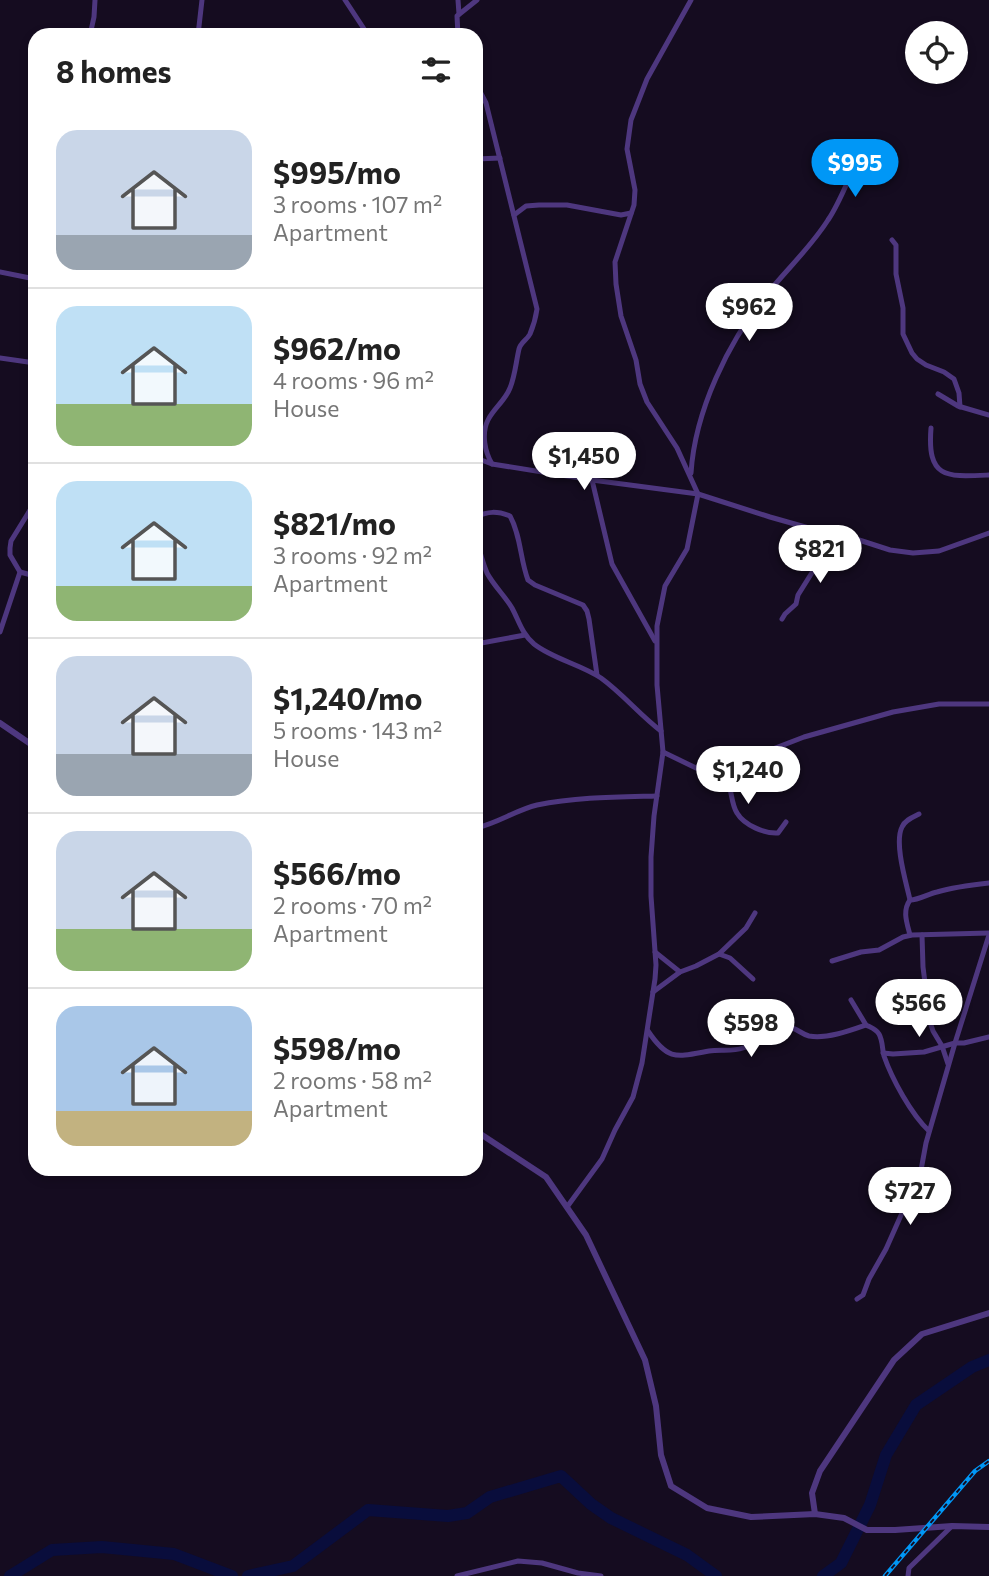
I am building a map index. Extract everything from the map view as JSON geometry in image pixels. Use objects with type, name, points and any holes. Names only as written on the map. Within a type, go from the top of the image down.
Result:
[{"type":"street","points":[[92,28],[95,0]]},
{"type":"street","points":[[199,28],[202,0]]},
{"type":"street","points":[[345,0],[363,28]]},
{"type":"street","points":[[458,0],[459,14]]},
{"type":"street","points":[[457,28],[457,16],[477,0]]},
{"type":"street","points":[[567,1207],[602,1159],[633,1097],[648,1030],[656,965],[651,857],[663,752],[657,685],[657,626],[666,586],[687,550],[698,494],[677,448],[647,402],[640,384],[636,360],[621,316],[615,262],[634,205],[635,190],[627,149],[631,120],[647,79],[691,0]]},
{"type":"street","points":[[483,97],[537,313],[531,331],[521,343],[510,388],[486,425],[486,454],[492,464]]},
{"type":"street","points":[[483,159],[500,158]]},
{"type":"street","points":[[691,477],[694,440],[726,357],[755,309],[827,222],[856,163]]},
{"type":"street","points":[[510,197],[530,205],[567,205],[621,215],[631,213]]},
{"type":"street","points":[[514,215],[530,205]]},
{"type":"street","points":[[621,215],[628,222]]},
{"type":"street","points":[[892,240],[896,245],[903,334],[917,359],[954,379],[960,407]]},
{"type":"street","points":[[0,272],[28,278]]},
{"type":"street","points":[[0,358],[28,362]]},
{"type":"street","points":[[937,394],[960,407],[989,415]]},
{"type":"street","points":[[931,428],[932,459],[942,473],[989,475]]},
{"type":"street","points":[[483,461],[592,480],[698,494],[769,517],[891,550],[925,553],[939,551],[989,533]]},
{"type":"street","points":[[592,480],[612,564],[657,644]]},
{"type":"street","points":[[483,514],[495,512],[510,516],[520,543],[528,580],[583,606],[587,611],[597,675]]},
{"type":"street","points":[[28,513],[11,541],[10,548],[10,555],[20,572],[28,574]]},
{"type":"street","points":[[782,619],[796,604],[798,595],[830,534]]},
{"type":"street","points":[[483,560],[525,635],[536,645],[597,675],[661,731]]},
{"type":"street","points":[[0,632],[20,572]]},
{"type":"street","points":[[483,643],[525,635]]},
{"type":"street","points":[[663,752],[696,768],[715,772],[727,779],[740,780],[750,776],[754,758],[804,737],[892,712],[939,705],[989,704]]},
{"type":"street","points":[[0,723],[28,742]]},
{"type":"street","points":[[727,779],[736,812],[743,820],[772,834],[778,833],[786,822]]},
{"type":"street","points":[[483,826],[535,806],[591,799],[657,796]]},
{"type":"street","points":[[910,900],[900,853],[900,831],[905,823],[919,814]]},
{"type":"street","points":[[910,935],[905,912],[910,900],[958,887],[989,883]]},
{"type":"street","points":[[653,992],[680,972],[719,954],[746,928],[755,913]]},
{"type":"street","points":[[832,961],[861,952],[879,950],[910,935],[989,934],[984,962],[955,1043],[929,1131],[919,1181],[863,1295],[857,1299]]},
{"type":"street","points":[[922,935],[930,1022],[948,1065]]},
{"type":"street","points":[[654,951],[680,972]]},
{"type":"street","points":[[719,954],[730,958],[753,979]]},
{"type":"street","points":[[851,1000],[866,1026]]},
{"type":"street","points":[[648,1030],[666,1052],[684,1056],[713,1050],[744,1048],[788,1027],[813,1036],[866,1026],[874,1028],[881,1038],[883,1053],[905,1097],[929,1131]]},
{"type":"street","points":[[883,1053],[924,1052],[989,1037]]},
{"type":"street","points":[[483,1136],[546,1177],[586,1235],[645,1360],[656,1406],[661,1455],[671,1486],[707,1508],[751,1517],[816,1514],[844,1518],[867,1530],[989,1527]]},
{"type":"street","points":[[816,1514],[812,1493],[820,1471],[894,1360],[922,1334],[989,1313]]},
{"type":"street","points":[[908,1576],[909,1568],[952,1526]]},
{"type":"street","points":[[457,1576],[518,1561],[542,1563],[601,1576]]},
{"type":"waterway","points":[[823,1576],[841,1563],[870,1505],[886,1455],[916,1405],[972,1367],[989,1360]]},
{"type":"waterway","points":[[248,1576],[293,1566],[368,1510],[448,1516],[467,1513],[490,1497],[561,1476],[591,1504],[611,1518],[687,1555],[716,1576]]},
{"type":"waterway","points":[[10,1576],[52,1550],[102,1547],[174,1554],[232,1576]]},
{"type":"railway","points":[[885,1576],[975,1471],[989,1461]]}]
